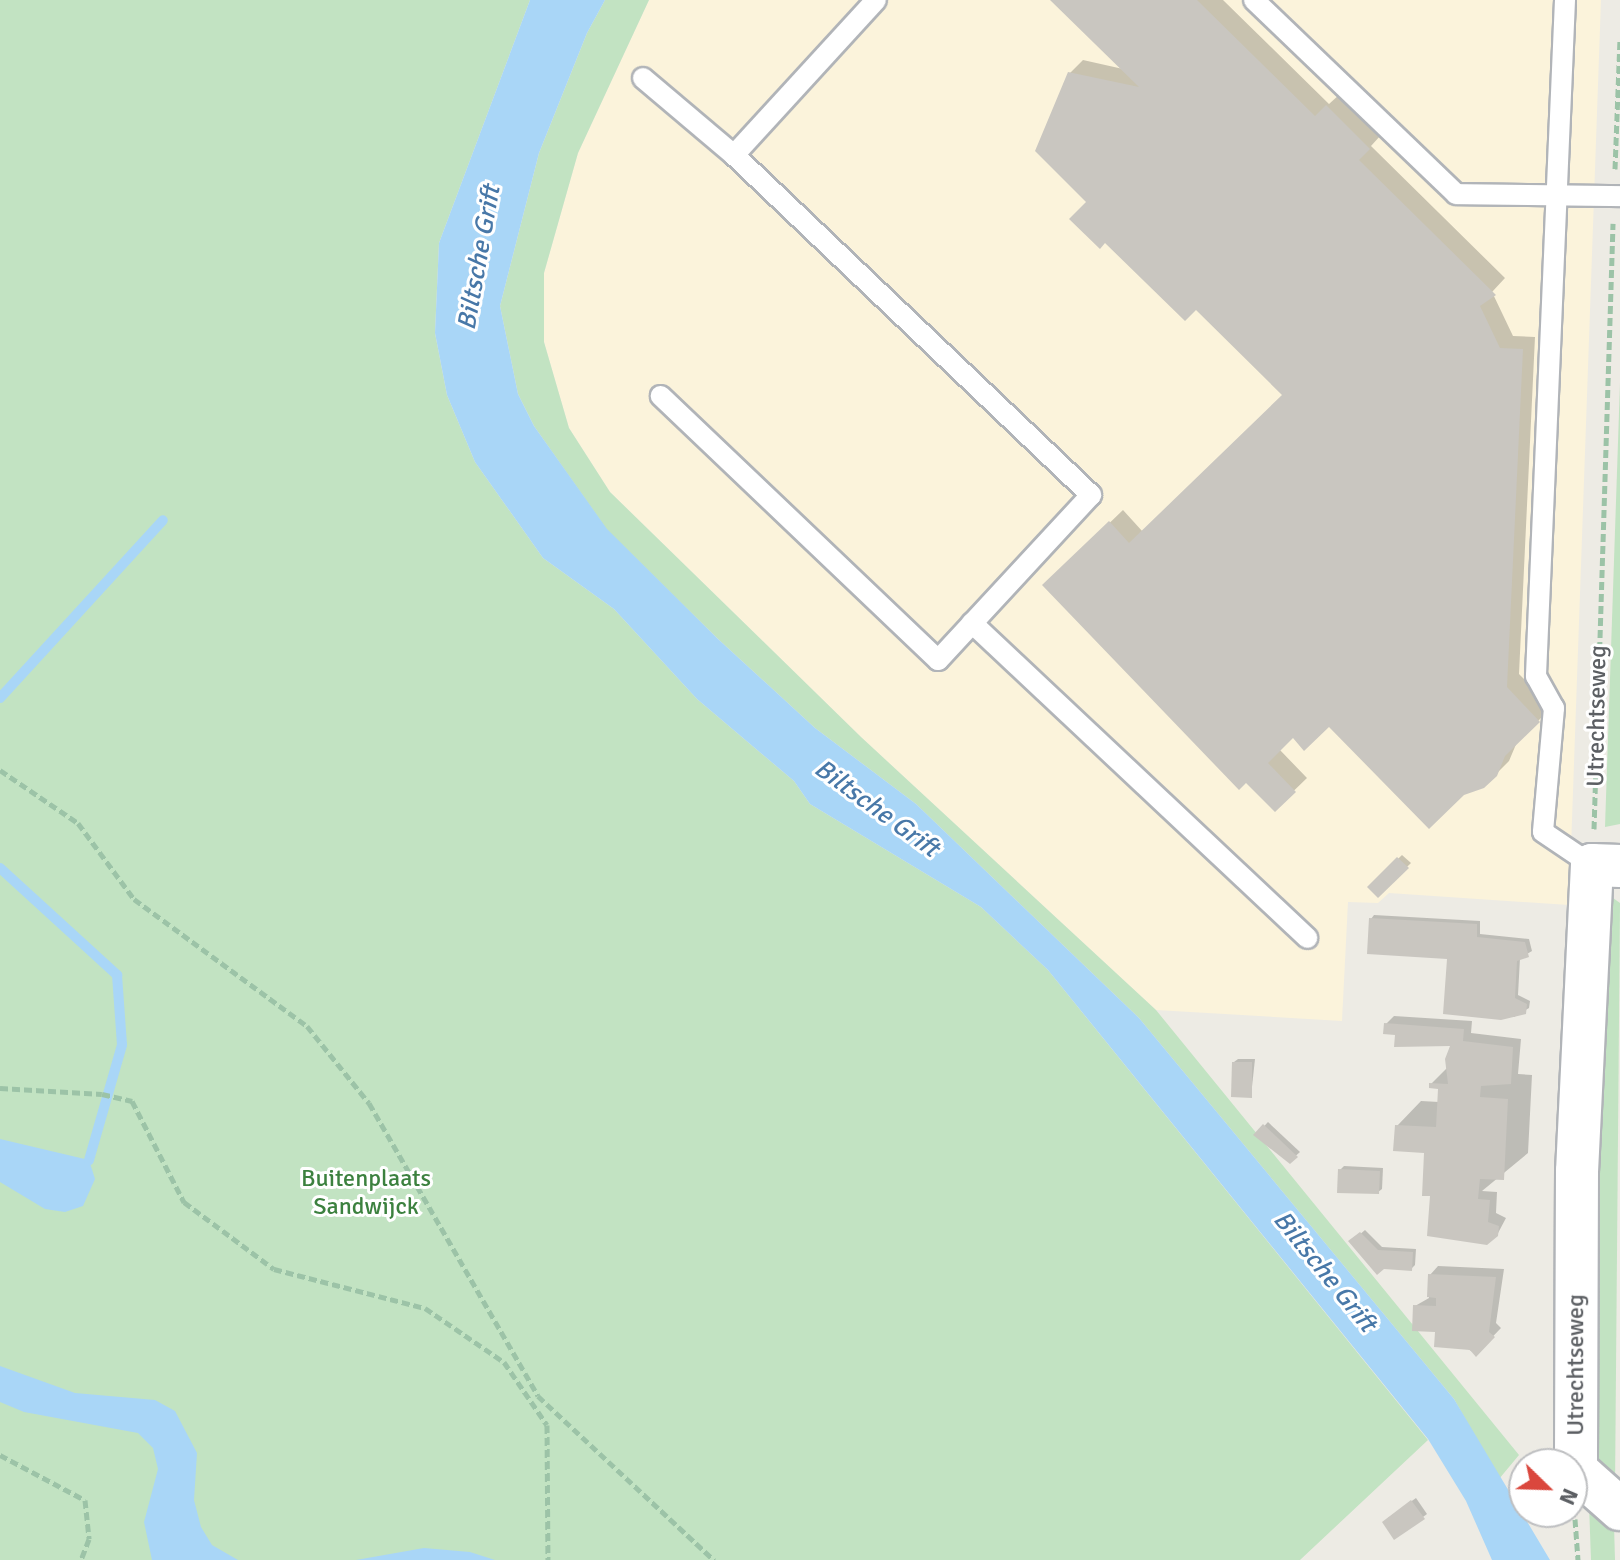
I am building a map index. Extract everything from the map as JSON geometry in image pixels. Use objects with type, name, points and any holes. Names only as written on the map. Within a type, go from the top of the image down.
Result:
[{"type":"street","name":"Utrechtseweg","points":[[1606,866],[1577,1171],[1576,1470],[1620,1509]]},
{"type":"lane","points":[[734,155],[876,0]]},
{"type":"lane","points":[[1254,0],[1456,194],[1617,196]]},
{"type":"lane","points":[[1565,0],[1536,676],[1554,708],[1543,832],[1606,866]]},
{"type":"lane","points":[[643,78],[734,155],[1091,495],[938,660],[661,396]]},
{"type":"lane","points":[[972,623],[1307,938]]},
{"type":"path","name":"Utrechtseweg","points":[[1606,866],[1620,39]]},
{"type":"path","points":[[0,770],[78,823],[134,899],[307,1026],[369,1103],[538,1396],[714,1560]]},
{"type":"path","points":[[0,1088],[102,1094],[132,1101],[184,1202],[274,1269],[425,1308],[504,1362],[547,1425],[548,1560]]},
{"type":"path","points":[[0,1455],[85,1500],[89,1539],[81,1560]]},
{"type":"shaded area","points":[[649,0],[1601,0],[1569,905],[1389,893],[1378,903],[1348,902],[1342,1021],[1156,1010],[861,737],[610,492],[569,428],[544,342],[544,273],[578,153]]},
{"type":"green space","name":"Buitenplaats Sandwijck","points":[[0,0],[530,0],[439,243],[435,333],[447,395],[475,462],[543,558],[614,609],[697,699],[794,781],[810,804],[981,907],[1048,970],[1428,1440],[1300,1560],[0,1560]]},
{"type":"green space","points":[[605,0],[649,0],[578,153],[544,273],[544,342],[569,428],[610,492],[861,737],[1156,1010],[1513,1448],[1508,1448],[1508,1468],[1499,1479],[1454,1399],[1139,1018],[916,804],[815,728],[718,639],[607,530],[534,426],[518,394],[500,306],[539,153],[587,33]]},
{"type":"green space","points":[[1620,383],[1620,824],[1605,827]]},
{"type":"green space","points":[[1606,893],[1620,903],[1615,1488],[1597,1465],[1596,1167]]},
{"type":"green space","points":[[1589,1504],[1614,1525],[1615,1560],[1591,1560]]},
{"type":"water","name":"Biltsche Grift","points":[[530,0],[605,0],[587,33],[539,153],[500,306],[518,394],[534,426],[607,529],[718,639],[815,728],[916,804],[1139,1018],[1454,1399],[1508,1490],[1508,1528],[1531,1528],[1550,1560],[1492,1560],[1466,1501],[1428,1439],[1048,970],[981,907],[810,804],[794,781],[697,699],[614,609],[543,558],[475,462],[447,395],[435,333],[439,243]]},
{"type":"water","points":[[0,1139],[89,1160],[95,1179],[83,1206],[65,1212],[45,1209],[0,1182]]},
{"type":"water","points":[[0,1366],[75,1393],[155,1400],[175,1411],[197,1453],[194,1500],[201,1527],[212,1545],[238,1560],[152,1560],[144,1522],[158,1469],[153,1448],[138,1433],[24,1412],[0,1402]]},
{"type":"water","points":[[424,1548],[470,1552],[495,1560],[356,1560]]},
{"type":"building","points":[[1050,0],[1197,0],[1315,116],[1326,105],[1370,149],[1359,160],[1496,295],[1480,306],[1500,348],[1523,349],[1507,687],[1540,722],[1505,756],[1497,776],[1484,788],[1464,795],[1429,829],[1329,727],[1304,751],[1293,738],[1268,763],[1296,792],[1275,812],[1246,783],[1239,790],[1042,585],[1109,521],[1129,543],[1282,395],[1196,310],[1185,321],[1105,243],[1100,249],[1069,219],[1086,202],[1035,151],[1068,72],[1139,87]]},
{"type":"building","points":[[1397,857],[1409,868],[1378,898],[1367,887]]},
{"type":"building","points":[[1369,918],[1477,924],[1477,937],[1525,942],[1529,957],[1517,961],[1515,998],[1527,1004],[1526,1014],[1501,1020],[1443,1014],[1447,959],[1367,954]]},
{"type":"building","points":[[1384,1023],[1464,1029],[1463,1041],[1513,1047],[1511,1084],[1481,1086],[1480,1097],[1508,1099],[1504,1180],[1480,1179],[1478,1199],[1490,1200],[1488,1222],[1499,1226],[1498,1236],[1487,1245],[1427,1236],[1430,1196],[1422,1196],[1424,1153],[1393,1151],[1395,1125],[1436,1127],[1438,1089],[1429,1088],[1429,1083],[1448,1084],[1445,1059],[1450,1046],[1394,1047],[1395,1035],[1383,1034]]},
{"type":"building","points":[[1232,1062],[1252,1062],[1252,1098],[1231,1097]]},
{"type":"building","points":[[1263,1124],[1298,1157],[1290,1164],[1253,1135]]},
{"type":"building","points":[[1338,1169],[1380,1171],[1379,1194],[1337,1193]]},
{"type":"building","points":[[1360,1232],[1378,1250],[1413,1252],[1412,1271],[1384,1269],[1377,1275],[1348,1241]]},
{"type":"building","points":[[1428,1274],[1496,1277],[1489,1332],[1495,1337],[1476,1357],[1470,1350],[1434,1347],[1435,1332],[1412,1331],[1413,1305],[1436,1306],[1436,1298],[1427,1297]]},
{"type":"building","points":[[1411,1500],[1425,1519],[1394,1540],[1382,1522]]},
{"type":"waterway","points":[[0,698],[163,520]]},
{"type":"waterway","points":[[0,868],[117,975],[122,1045],[89,1160]]}]
